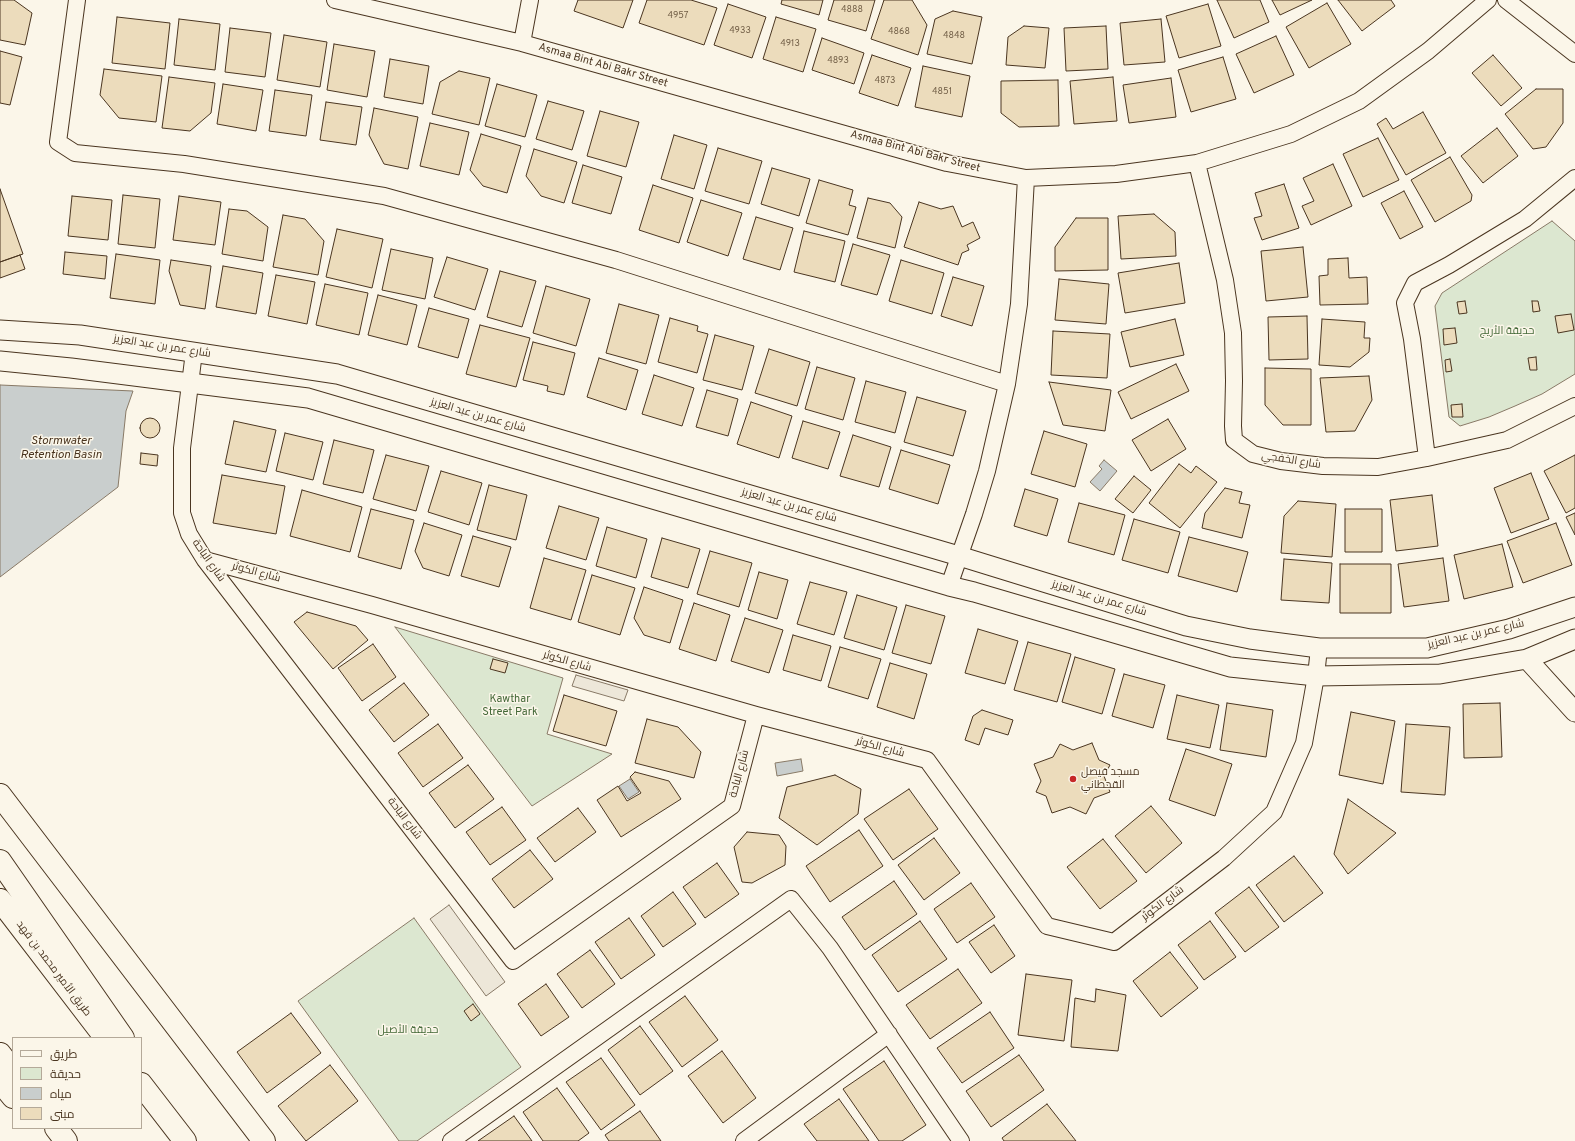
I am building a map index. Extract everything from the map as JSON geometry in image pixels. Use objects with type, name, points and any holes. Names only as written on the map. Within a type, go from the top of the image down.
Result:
[{"type":"main road","points":[[0,795],[264,1141]]},
{"type":"main road","points":[[0,861],[122,1037]]},
{"type":"main road","name":"طريق الأمير محمد بن فهد","points":[[0,900],[105,1037]]},
{"type":"main road","points":[[0,1054],[12,1071]]},
{"type":"main road","points":[[0,1081],[12,1096]]},
{"type":"main road","points":[[142,1084],[184,1141]]},
{"type":"street","points":[[77,0],[58,142],[75,153],[184,164],[384,196],[616,260],[1007,384]]},
{"type":"street","name":"Asmaa Bint Abi Bakr Street","points":[[335,0],[522,43],[947,163],[1026,178],[1116,174],[1198,163],[1291,134],[1359,101],[1428,52],[1488,0]]},
{"type":"street","points":[[522,43],[530,0]]},
{"type":"street","points":[[1506,0],[1575,54]]},
{"type":"street","name":"شارع الخفجي","points":[[1198,163],[1225,280],[1233,334],[1234,440],[1253,454],[1281,461],[1323,466],[1378,466],[1427,458],[1507,440],[1575,406]]},
{"type":"street","points":[[949,586],[987,471],[1007,384],[1018,304],[1026,178]]},
{"type":"street","points":[[1427,458],[1412,339],[1405,303],[1415,283],[1449,265],[1525,219],[1575,178]]},
{"type":"street","name":"شارع عمر بن عبد العزيز","points":[[0,330],[80,335],[337,374],[959,556],[1186,626],[1250,639],[1319,648],[1427,648],[1509,629],[1575,607]]},
{"type":"street","name":"شارع الباحة","points":[[194,352],[182,448],[182,513],[189,534],[205,560],[513,961],[732,806],[756,715]]},
{"type":"street","points":[[0,361],[308,398],[1230,667],[1316,676],[1440,674],[1527,659],[1575,639]]},
{"type":"street","name":"شارع الكوثر","points":[[205,560],[372,604],[756,715],[927,760],[1047,926],[1114,942],[1224,858],[1274,812],[1304,743],[1316,676],[1319,648]]},
{"type":"street","points":[[1527,659],[1575,712]]},
{"type":"street","points":[[451,1141],[791,899],[830,948],[961,1141]]},
{"type":"street","points":[[744,1141],[888,1034]]},
{"type":"green space","name":"حديقة الأريج","points":[[1552,221],[1575,241],[1575,374],[1542,394],[1489,417],[1460,426],[1449,417],[1435,306],[1442,293]]},
{"type":"green space","name":"Kawthar Street Park","points":[[395,627],[563,678],[547,734],[612,754],[532,806]]},
{"type":"green space","name":"حديقة الأصيل","points":[[414,918],[521,1067],[417,1141],[399,1141],[298,1001]]},
{"type":"shaded area","points":[[576,675],[628,690],[624,701],[572,686]]},
{"type":"shaded area","points":[[449,905],[505,982],[486,996],[430,919]]},
{"type":"water","name":"Stormwater Retention Basin","points":[[0,385],[133,391],[126,411],[118,487],[0,577]]},
{"type":"water","points":[[1104,460],[1117,471],[1100,491],[1090,482],[1102,469],[1099,466]]},
{"type":"water","points":[[801,759],[803,771],[777,776],[775,763]]},
{"type":"water","points":[[630,779],[639,792],[628,799],[619,786]]},
{"type":"building","points":[[0,0],[14,0],[32,13],[25,45],[0,40]]},
{"type":"building","points":[[578,0],[633,0],[623,28],[574,11]]},
{"type":"building","points":[[647,0],[691,0],[717,8],[704,45],[639,23]]},
{"type":"building","points":[[782,0],[823,0],[819,15],[781,4]]},
{"type":"building","points":[[834,0],[875,0],[866,31],[828,20]]},
{"type":"building","points":[[884,0],[912,0],[927,25],[918,55],[871,39]]},
{"type":"building","points":[[1217,0],[1260,0],[1269,22],[1234,38]]},
{"type":"building","points":[[1272,0],[1312,0],[1280,15]]},
{"type":"building","points":[[1338,0],[1391,0],[1395,6],[1362,31]]},
{"type":"building","points":[[1327,3],[1351,44],[1309,68],[1286,27]]},
{"type":"building","points":[[728,4],[766,17],[752,58],[714,45]]},
{"type":"building","points":[[1208,4],[1221,46],[1179,58],[1166,16]]},
{"type":"building","points":[[953,11],[982,17],[972,64],[927,54],[935,19]]},
{"type":"building","points":[[117,17],[170,23],[165,69],[112,63]]},
{"type":"building","points":[[776,17],[816,29],[803,72],[763,59]]},
{"type":"building","points":[[179,19],[220,24],[215,70],[174,65]]},
{"type":"building","points":[[1161,19],[1165,62],[1124,65],[1120,23]]},
{"type":"building","points":[[1024,26],[1049,28],[1045,68],[1006,65],[1008,37]]},
{"type":"building","points":[[1106,26],[1108,69],[1066,71],[1064,28]]},
{"type":"building","points":[[230,28],[271,33],[265,77],[225,72]]},
{"type":"building","points":[[284,35],[327,42],[320,87],[277,80]]},
{"type":"building","points":[[1276,36],[1294,75],[1254,93],[1236,54]]},
{"type":"building","points":[[822,38],[864,53],[854,84],[812,70]]},
{"type":"building","points":[[334,44],[375,51],[367,97],[327,90]]},
{"type":"building","points":[[0,51],[22,57],[10,105],[0,103]]},
{"type":"building","points":[[872,55],[911,68],[898,106],[859,93]]},
{"type":"building","points":[[1493,55],[1522,88],[1501,106],[1472,73]]},
{"type":"building","points":[[1223,57],[1236,99],[1191,112],[1178,70]]},
{"type":"building","points":[[390,59],[429,66],[423,104],[384,97]]},
{"type":"building","points":[[923,66],[970,76],[962,117],[915,107]]},
{"type":"building","points":[[104,69],[162,76],[156,122],[119,118],[100,95]]},
{"type":"building","points":[[459,71],[490,78],[479,125],[432,114],[440,82]]},
{"type":"building","points":[[169,77],[215,83],[211,113],[190,131],[162,128]]},
{"type":"building","points":[[1113,77],[1117,121],[1074,124],[1070,81]]},
{"type":"building","points":[[1171,78],[1176,117],[1129,123],[1123,85]]},
{"type":"building","points":[[1058,80],[1059,126],[1019,127],[1001,113],[1001,81]]},
{"type":"building","points":[[223,84],[263,90],[256,131],[217,124]]},
{"type":"building","points":[[497,84],[537,95],[525,137],[485,126]]},
{"type":"building","points":[[1536,89],[1563,89],[1563,123],[1546,147],[1533,149],[1505,114]]},
{"type":"building","points":[[275,90],[312,95],[306,136],[269,131]]},
{"type":"building","points":[[548,101],[584,111],[572,150],[536,139]]},
{"type":"building","points":[[326,102],[362,107],[356,145],[320,140]]},
{"type":"building","points":[[374,108],[418,117],[408,169],[384,164],[369,135]]},
{"type":"building","points":[[600,111],[639,122],[626,167],[587,156]]},
{"type":"building","points":[[1423,112],[1446,153],[1406,175],[1377,124],[1386,118],[1393,129]]},
{"type":"building","points":[[430,123],[469,132],[459,175],[420,166]]},
{"type":"building","points":[[1497,128],[1518,156],[1483,183],[1461,156]]},
{"type":"building","points":[[481,134],[521,146],[507,193],[483,186],[470,170]]},
{"type":"building","points":[[674,135],[707,145],[694,189],[661,179]]},
{"type":"building","points":[[1378,138],[1399,180],[1363,197],[1343,154]]},
{"type":"building","points":[[718,148],[762,161],[749,204],[705,191]]},
{"type":"building","points":[[534,149],[577,162],[564,203],[541,196],[526,176]]},
{"type":"building","points":[[1450,157],[1472,195],[1471,201],[1435,222],[1411,180]]},
{"type":"building","points":[[1333,164],[1352,206],[1311,225],[1302,206],[1314,201],[1303,178]]},
{"type":"building","points":[[583,165],[622,177],[611,214],[572,203]]},
{"type":"building","points":[[772,168],[810,179],[799,216],[761,204]]},
{"type":"building","points":[[819,180],[853,190],[849,205],[856,207],[848,235],[806,223]]},
{"type":"building","points":[[1284,184],[1299,228],[1262,240],[1254,218],[1262,216],[1255,193]]},
{"type":"building","points":[[653,185],[693,198],[679,243],[639,230]]},
{"type":"building","points":[[0,189],[23,254],[0,262]]},
{"type":"building","points":[[1404,191],[1423,227],[1400,239],[1381,203]]},
{"type":"building","points":[[123,195],[160,199],[155,248],[118,244]]},
{"type":"building","points":[[72,196],[112,200],[108,240],[68,236]]},
{"type":"building","points":[[179,196],[221,202],[215,245],[173,240]]},
{"type":"building","points":[[868,198],[890,203],[902,217],[895,248],[857,238]]},
{"type":"building","points":[[701,200],[742,213],[728,256],[687,242]]},
{"type":"building","points":[[919,202],[941,209],[953,206],[962,227],[973,222],[980,238],[967,245],[969,250],[962,253],[958,265],[904,247]]},
{"type":"building","points":[[229,209],[247,211],[268,227],[263,261],[222,254]]},
{"type":"building","points":[[1154,214],[1175,232],[1176,256],[1121,259],[1118,216]]},
{"type":"building","points":[[283,215],[305,219],[324,241],[318,275],[273,267]]},
{"type":"building","points":[[756,217],[793,228],[780,270],[743,259]]},
{"type":"building","points":[[1076,218],[1108,218],[1108,270],[1055,271],[1055,247]]},
{"type":"building","points":[[337,229],[383,239],[372,288],[326,277]]},
{"type":"building","points":[[804,231],[845,241],[835,282],[794,272]]},
{"type":"building","points":[[853,244],[890,255],[877,295],[841,285]]},
{"type":"building","points":[[1303,247],[1308,297],[1266,301],[1261,251]]},
{"type":"building","points":[[391,249],[433,258],[425,299],[382,290]]},
{"type":"building","points":[[65,252],[107,256],[105,279],[63,274]]},
{"type":"building","points":[[116,254],[160,260],[155,304],[110,298]]},
{"type":"building","points":[[20,255],[25,269],[0,278],[0,262]]},
{"type":"building","points":[[447,257],[488,269],[475,310],[434,297]]},
{"type":"building","points":[[1348,258],[1349,278],[1367,277],[1368,304],[1320,305],[1319,276],[1328,275],[1328,259]]},
{"type":"building","points":[[171,260],[211,266],[205,309],[180,305],[169,271]]},
{"type":"building","points":[[901,260],[944,273],[932,314],[889,301]]},
{"type":"building","points":[[1179,263],[1185,303],[1125,313],[1118,273]]},
{"type":"building","points":[[223,266],[263,273],[256,314],[216,307]]},
{"type":"building","points":[[500,271],[536,281],[522,327],[487,317]]},
{"type":"building","points":[[276,275],[315,282],[307,324],[268,316]]},
{"type":"building","points":[[953,277],[984,286],[972,326],[941,316]]},
{"type":"building","points":[[1059,279],[1109,284],[1106,324],[1055,320]]},
{"type":"building","points":[[325,284],[368,293],[359,335],[316,325]]},
{"type":"building","points":[[546,286],[590,299],[576,346],[533,333]]},
{"type":"building","points":[[378,295],[417,305],[407,345],[368,335]]},
{"type":"building","points":[[1465,301],[1467,313],[1459,314],[1457,302]]},
{"type":"building","points":[[1532,301],[1538,301],[1540,311],[1533,312]]},
{"type":"building","points":[[619,304],[659,315],[646,364],[606,353]]},
{"type":"building","points":[[429,308],[469,319],[458,358],[418,347]]},
{"type":"building","points":[[1571,314],[1574,330],[1558,333],[1555,316]]},
{"type":"building","points":[[1307,316],[1308,359],[1269,360],[1268,317]]},
{"type":"building","points":[[670,318],[698,326],[697,331],[708,334],[697,373],[658,362]]},
{"type":"building","points":[[1175,319],[1184,355],[1130,367],[1121,332]]},
{"type":"building","points":[[1322,319],[1365,322],[1364,338],[1370,338],[1369,352],[1350,367],[1319,365]]},
{"type":"building","points":[[480,325],[530,338],[516,387],[466,374]]},
{"type":"building","points":[[1455,328],[1457,343],[1444,345],[1443,329]]},
{"type":"building","points":[[1053,331],[1110,334],[1107,378],[1051,375]]},
{"type":"building","points":[[715,335],[754,346],[742,390],[703,380]]},
{"type":"building","points":[[533,342],[575,353],[564,395],[547,391],[548,386],[523,380]]},
{"type":"building","points":[[769,349],[810,362],[797,406],[755,393]]},
{"type":"building","points":[[1536,357],[1537,370],[1530,370],[1528,358]]},
{"type":"building","points":[[599,358],[638,370],[626,410],[587,397]]},
{"type":"building","points":[[1450,359],[1452,371],[1446,372],[1445,360]]},
{"type":"building","points":[[1176,364],[1189,391],[1131,419],[1118,392]]},
{"type":"building","points":[[817,367],[855,378],[843,420],[805,409]]},
{"type":"building","points":[[1265,368],[1311,369],[1311,425],[1283,425],[1265,405]]},
{"type":"building","points":[[654,375],[694,388],[682,426],[642,414]]},
{"type":"building","points":[[1369,376],[1372,400],[1355,431],[1326,432],[1320,378]]},
{"type":"building","points":[[866,381],[906,392],[895,433],[855,422]]},
{"type":"building","points":[[1049,382],[1111,390],[1105,431],[1063,425]]},
{"type":"building","points":[[707,390],[738,399],[728,436],[696,427]]},
{"type":"building","points":[[917,397],[966,411],[953,456],[904,442]]},
{"type":"building","points":[[751,402],[792,416],[779,458],[737,444]]},
{"type":"building","points":[[1462,404],[1463,417],[1452,417],[1451,405]]},
{"type":"building","points":[[150,418],[157,421],[160,428],[157,435],[150,438],[143,435],[140,428],[143,421]]},
{"type":"building","points":[[1168,419],[1186,449],[1151,471],[1132,440]]},
{"type":"building","points":[[234,421],[276,430],[266,472],[225,464]]},
{"type":"building","points":[[803,421],[840,432],[828,469],[792,458]]},
{"type":"building","points":[[1044,431],[1087,444],[1075,487],[1031,474]]},
{"type":"building","points":[[285,433],[323,442],[313,480],[276,471]]},
{"type":"building","points":[[853,435],[891,447],[879,487],[840,476]]},
{"type":"building","points":[[334,440],[374,450],[363,493],[323,484]]},
{"type":"building","points":[[901,450],[950,465],[938,504],[889,489]]},
{"type":"building","points":[[141,453],[158,455],[157,466],[140,464]]},
{"type":"building","points":[[386,455],[429,466],[416,511],[373,499]]},
{"type":"building","points":[[1575,455],[1575,508],[1566,513],[1544,471]]},
{"type":"building","points":[[1179,464],[1191,473],[1196,466],[1217,482],[1180,528],[1149,503]]},
{"type":"building","points":[[441,471],[482,483],[469,525],[428,512]]},
{"type":"building","points":[[1531,473],[1549,519],[1511,533],[1494,488]]},
{"type":"building","points":[[222,475],[285,486],[276,534],[213,523]]},
{"type":"building","points":[[1134,476],[1151,490],[1133,513],[1115,499]]},
{"type":"building","points":[[489,485],[527,495],[516,540],[477,530]]},
{"type":"building","points":[[1225,488],[1242,492],[1239,503],[1250,505],[1242,538],[1202,528],[1205,513]]},
{"type":"building","points":[[1025,489],[1058,499],[1047,536],[1014,526]]},
{"type":"building","points":[[302,490],[362,507],[350,552],[290,536]]},
{"type":"building","points":[[1432,495],[1438,546],[1396,551],[1390,500]]},
{"type":"building","points":[[1298,501],[1336,504],[1332,557],[1281,553],[1284,516]]},
{"type":"building","points":[[1079,503],[1125,515],[1114,555],[1068,542]]},
{"type":"building","points":[[559,506],[599,518],[586,560],[546,548]]},
{"type":"building","points":[[371,509],[414,520],[401,569],[358,557]]},
{"type":"building","points":[[1345,509],[1382,509],[1382,552],[1345,552]]},
{"type":"building","points":[[1575,513],[1575,535],[1566,517]]},
{"type":"building","points":[[1134,519],[1180,532],[1168,573],[1122,560]]},
{"type":"building","points":[[424,523],[462,535],[449,576],[423,568],[415,551]]},
{"type":"building","points":[[1556,523],[1572,565],[1523,583],[1507,541]]},
{"type":"building","points":[[607,527],[647,539],[636,578],[596,566]]},
{"type":"building","points":[[473,536],[511,547],[499,587],[461,576]]},
{"type":"building","points":[[1189,537],[1248,552],[1237,592],[1178,576]]},
{"type":"building","points":[[662,538],[700,549],[688,588],[651,577]]},
{"type":"building","points":[[1502,544],[1513,587],[1464,599],[1454,555]]},
{"type":"building","points":[[710,551],[752,563],[739,607],[697,594]]},
{"type":"building","points":[[544,558],[586,570],[571,620],[530,608]]},
{"type":"building","points":[[1443,558],[1449,601],[1404,607],[1398,564]]},
{"type":"building","points":[[1284,559],[1332,563],[1329,603],[1281,600]]},
{"type":"building","points":[[1340,564],[1391,564],[1391,613],[1340,613]]},
{"type":"building","points":[[759,572],[788,580],[777,619],[748,610]]},
{"type":"building","points":[[592,575],[635,588],[620,635],[578,622]]},
{"type":"building","points":[[810,582],[847,592],[834,635],[797,624]]},
{"type":"building","points":[[644,587],[683,600],[670,643],[644,635],[634,618]]},
{"type":"building","points":[[857,595],[897,607],[884,650],[844,638]]},
{"type":"building","points":[[694,603],[730,615],[716,661],[679,649]]},
{"type":"building","points":[[906,605],[945,616],[931,664],[892,653]]},
{"type":"building","points":[[307,612],[356,626],[368,640],[333,669],[294,622]]},
{"type":"building","points":[[745,618],[783,630],[769,673],[731,661]]},
{"type":"building","points":[[978,629],[1018,641],[1005,684],[965,673]]},
{"type":"building","points":[[793,635],[831,646],[821,681],[783,670]]},
{"type":"building","points":[[1028,642],[1071,654],[1057,702],[1014,690]]},
{"type":"building","points":[[373,644],[396,677],[362,701],[338,668]]},
{"type":"building","points":[[840,647],[881,659],[868,699],[828,687]]},
{"type":"building","points":[[1075,657],[1115,669],[1102,714],[1062,702]]},
{"type":"building","points":[[493,659],[508,663],[505,673],[490,669]]},
{"type":"building","points":[[890,663],[927,674],[914,719],[877,707]]},
{"type":"building","points":[[1124,674],[1165,685],[1153,728],[1112,716]]},
{"type":"building","points":[[404,683],[429,715],[394,742],[369,710]]},
{"type":"building","points":[[564,695],[617,711],[606,746],[553,731]]},
{"type":"building","points":[[1177,695],[1219,705],[1210,748],[1167,739]]},
{"type":"building","points":[[1227,703],[1273,710],[1266,757],[1220,750]]},
{"type":"building","points":[[1500,703],[1502,757],[1464,758],[1463,704]]},
{"type":"building","points":[[982,710],[1013,720],[1008,735],[985,728],[979,745],[965,740],[973,716]]},
{"type":"building","points":[[1351,712],[1395,721],[1383,784],[1339,775]]},
{"type":"building","points":[[647,719],[678,727],[701,752],[694,778],[635,763]]},
{"type":"building","points":[[438,724],[463,758],[423,787],[398,753]]},
{"type":"building","points":[[1406,724],[1450,727],[1445,795],[1401,792]]},
{"type":"building","name":"مسجد فيصل القحطاني","points":[[1092,743],[1099,760],[1110,765],[1104,776],[1110,792],[1094,798],[1086,814],[1070,807],[1052,813],[1046,796],[1036,792],[1041,781],[1034,764],[1053,757],[1060,744],[1073,750]]},
{"type":"building","points":[[1186,749],[1232,764],[1215,816],[1169,800]]},
{"type":"building","points":[[468,765],[494,799],[455,828],[429,793]]},
{"type":"building","points":[[635,772],[669,781],[681,799],[621,837],[597,800],[618,786],[627,801],[641,793],[630,777]]},
{"type":"building","points":[[835,775],[861,789],[858,814],[817,845],[779,818],[787,787]]},
{"type":"building","points":[[909,789],[938,829],[893,860],[864,819]]},
{"type":"building","points":[[1348,799],[1396,833],[1348,874],[1334,854]]},
{"type":"building","points":[[1151,806],[1182,843],[1146,873],[1115,836]]},
{"type":"building","points":[[502,807],[526,840],[490,865],[466,832]]},
{"type":"building","points":[[578,808],[596,832],[555,862],[537,838]]},
{"type":"building","points":[[859,830],[883,866],[830,902],[806,866]]},
{"type":"building","points":[[747,832],[779,835],[786,846],[785,865],[752,883],[742,882],[734,847]]},
{"type":"building","points":[[934,838],[960,873],[924,900],[898,865]]},
{"type":"building","points":[[1103,839],[1137,881],[1100,909],[1067,867]]},
{"type":"building","points":[[530,850],[553,879],[514,908],[492,879]]},
{"type":"building","points":[[1294,856],[1323,893],[1284,922],[1256,885]]},
{"type":"building","points":[[717,863],[739,894],[705,918],[683,887]]},
{"type":"building","points":[[894,881],[917,914],[865,950],[842,917]]},
{"type":"building","points":[[971,883],[995,917],[957,943],[934,909]]},
{"type":"building","points":[[1249,887],[1279,927],[1245,952],[1215,913]]},
{"type":"building","points":[[673,892],[696,924],[663,947],[641,916]]},
{"type":"building","points":[[629,918],[655,955],[621,979],[595,942]]},
{"type":"building","points":[[920,921],[947,959],[898,992],[872,955]]},
{"type":"building","points":[[1210,921],[1236,957],[1204,980],[1178,945]]},
{"type":"building","points":[[994,925],[1015,956],[991,973],[969,942]]},
{"type":"building","points":[[590,950],[615,984],[582,1008],[557,974]]},
{"type":"building","points":[[1170,952],[1198,988],[1161,1017],[1133,981]]},
{"type":"building","points":[[958,969],[982,1003],[930,1039],[906,1005]]},
{"type":"building","points":[[1026,974],[1072,980],[1064,1041],[1018,1035]]},
{"type":"building","points":[[546,984],[569,1017],[541,1036],[518,1004]]},
{"type":"building","points":[[1096,989],[1126,995],[1118,1051],[1071,1047],[1075,998],[1095,1002]]},
{"type":"building","points":[[685,996],[718,1040],[682,1067],[649,1022]]},
{"type":"building","points":[[473,1004],[480,1014],[471,1021],[464,1011]]},
{"type":"building","points":[[990,1012],[1014,1048],[962,1083],[937,1048]]},
{"type":"building","points":[[291,1013],[321,1053],[267,1093],[237,1052]]},
{"type":"building","points":[[640,1026],[673,1071],[640,1095],[608,1050]]},
{"type":"building","points":[[722,1051],[756,1098],[723,1123],[688,1076]]},
{"type":"building","points":[[1019,1055],[1044,1090],[991,1127],[966,1091]]},
{"type":"building","points":[[601,1058],[635,1105],[601,1130],[566,1082]]},
{"type":"building","points":[[884,1061],[926,1125],[902,1141],[879,1141],[843,1089]]},
{"type":"building","points":[[330,1065],[358,1101],[306,1141],[278,1106]]},
{"type":"building","points":[[557,1088],[589,1133],[578,1141],[543,1141],[523,1112]]},
{"type":"building","points":[[839,1099],[869,1141],[817,1141],[804,1124]]},
{"type":"building","points":[[1047,1104],[1076,1141],[1004,1141],[1002,1138]]},
{"type":"building","points":[[640,1111],[661,1141],[609,1141],[605,1135]]},
{"type":"building","points":[[514,1116],[532,1141],[478,1141]]},
{"type":"place","name":"مسجد فيصل القحطاني","points":[[1073,779]]}]
